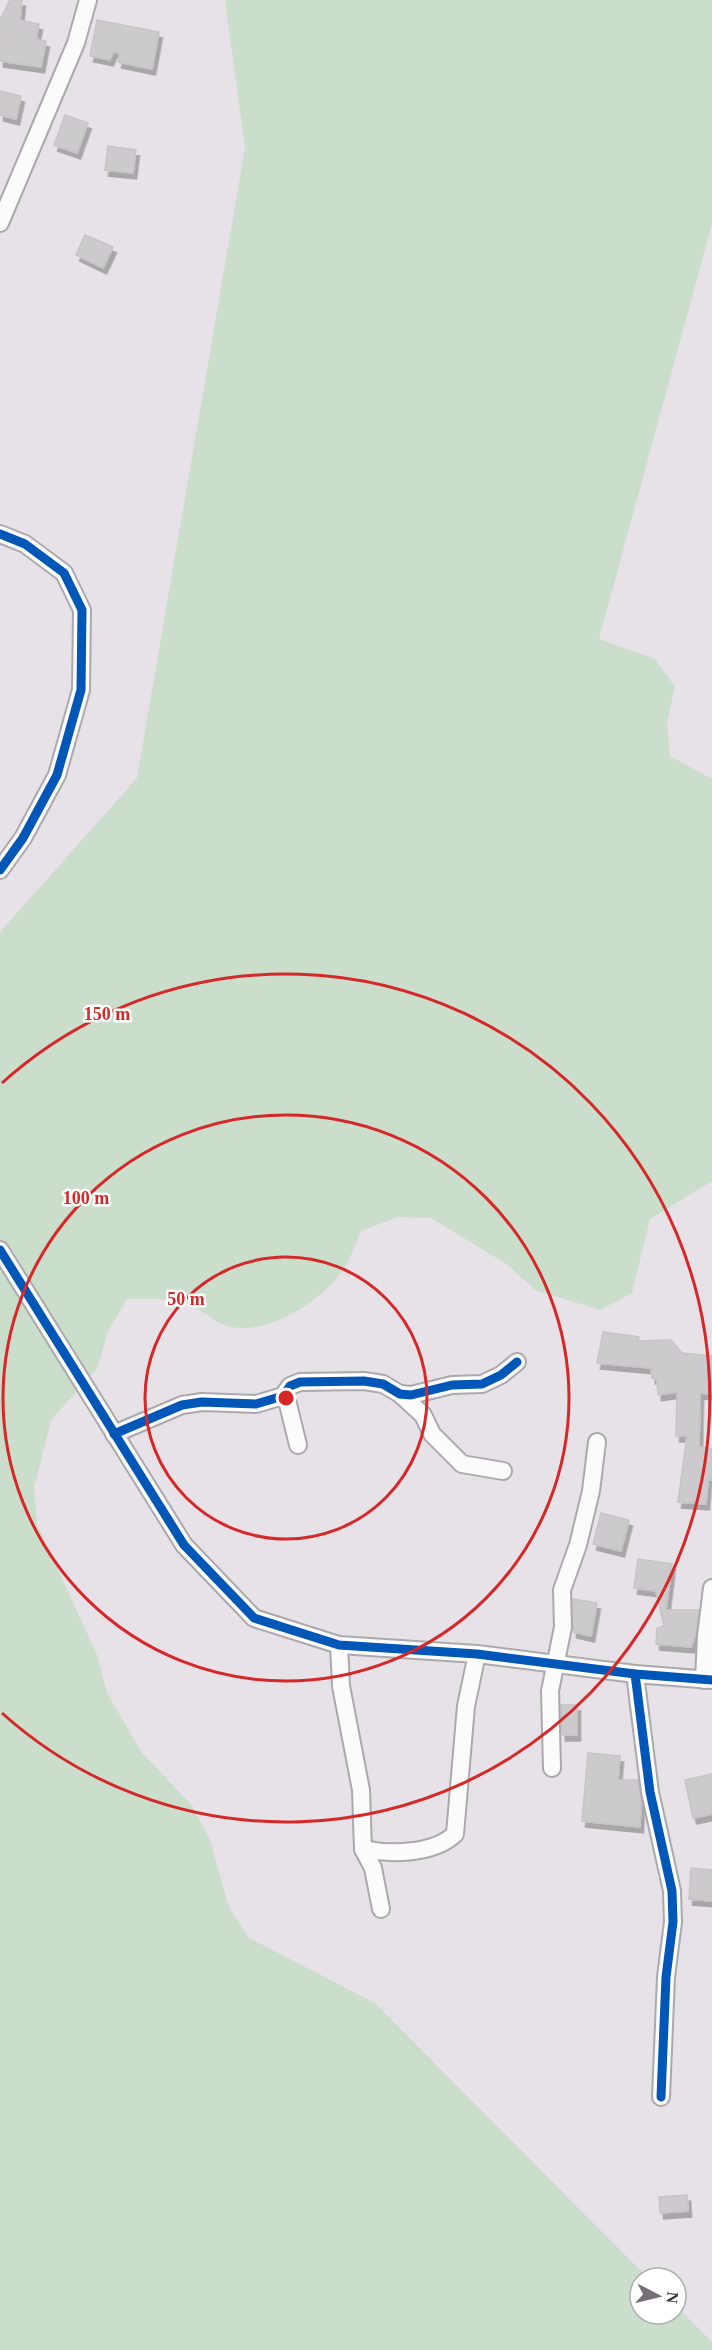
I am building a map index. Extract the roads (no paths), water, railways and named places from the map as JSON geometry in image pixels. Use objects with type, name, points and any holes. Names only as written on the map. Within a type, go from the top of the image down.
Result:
[{"type":"street","points":[[0,223],[76,43],[88,0]]},
{"type":"street","points":[[0,534],[25,544],[64,573],[82,610],[81,690],[57,775],[23,838],[0,870]]},
{"type":"street","points":[[0,1250],[184,1545],[254,1618],[339,1645],[477,1654],[635,1674],[708,1680],[706,1636],[712,1588]]},
{"type":"street","points":[[400,1394],[411,1395],[452,1385],[482,1384],[501,1375],[517,1362]]},
{"type":"street","points":[[114,1434],[182,1405],[202,1402],[256,1404],[283,1395],[290,1386],[300,1382],[364,1381],[383,1384],[400,1394],[423,1415],[432,1434],[462,1464],[503,1471]]},
{"type":"street","points":[[283,1395],[298,1445]]},
{"type":"street","points":[[552,1768],[550,1691],[563,1627],[562,1590],[581,1534],[591,1491],[597,1442]]},
{"type":"street","points":[[339,1645],[341,1686],[362,1790],[363,1850],[373,1868],[381,1909]]},
{"type":"street","points":[[363,1850],[376,1852],[428,1848],[448,1840],[455,1834],[466,1706],[477,1654]]},
{"type":"street","points":[[635,1674],[650,1792],[672,1891],[673,1922],[666,1977],[661,2097]]}]
